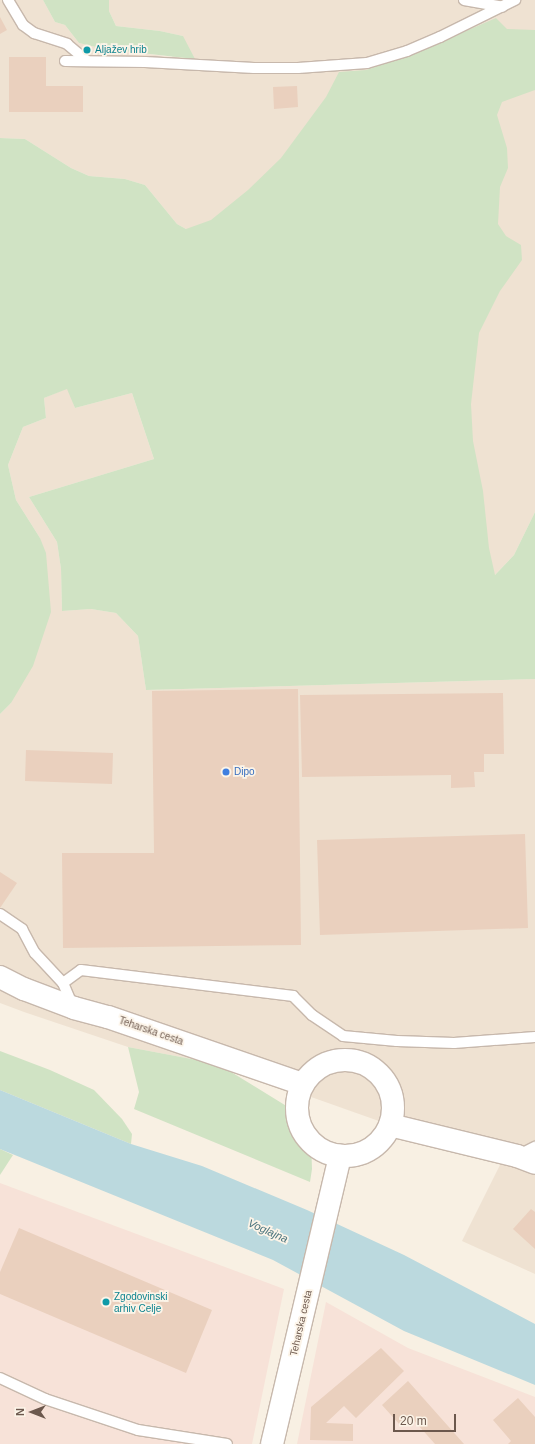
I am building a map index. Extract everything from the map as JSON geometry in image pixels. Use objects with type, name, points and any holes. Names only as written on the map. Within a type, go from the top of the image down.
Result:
[{"type":"street","name":"Teharska cesta","points":[[0,977],[24,989],[74,1008],[108,1017],[303,1084]]},
{"type":"street","points":[[342,1060],[358,1061],[372,1068],[383,1079],[390,1093],[393,1109],[390,1125],[382,1138],[370,1149],[356,1155],[340,1156],[325,1152],[312,1142],[302,1130],[297,1115],[297,1099],[303,1084],[313,1072],[326,1063],[342,1060]]},
{"type":"street","points":[[390,1125],[529,1156]]},
{"type":"street","name":"Teharska cesta","points":[[272,1444],[340,1156]]},
{"type":"lane","points":[[8,0],[22,25],[34,33],[67,44],[87,61]]},
{"type":"lane","points":[[464,0],[502,7]]},
{"type":"lane","points":[[64,61],[145,62],[254,68],[306,67],[367,62],[406,51],[515,0]]},
{"type":"lane","points":[[0,914],[22,929],[35,953],[63,983],[74,1008]]},
{"type":"lane","points":[[63,983],[81,970],[293,996],[312,1015],[342,1036],[397,1041],[454,1043],[535,1037]]},
{"type":"lane","points":[[0,1378],[45,1399],[138,1430],[227,1444]]},
{"type":"shaded area","points":[[0,0],[43,0],[55,22],[65,25],[79,43],[104,49],[172,57],[183,36],[160,31],[116,26],[109,11],[109,0],[535,0],[535,512],[514,555],[488,582],[186,229],[177,224],[145,185],[125,179],[89,176],[71,168],[25,139],[0,138]]},
{"type":"shaded area","points":[[68,388],[75,408],[132,393],[154,459],[29,497],[57,542],[61,569],[62,611],[91,609],[116,613],[138,636],[146,690],[535,679],[535,1274],[462,1241],[502,1161],[424,1137],[218,1064],[128,1047],[0,1003],[0,714],[11,703],[40,538],[16,500],[8,465],[23,427],[46,418],[44,398]]},
{"type":"shaded area","points":[[0,1183],[284,1289],[252,1444],[0,1444]]},
{"type":"shaded area","points":[[326,1302],[408,1348],[535,1397],[535,1444],[297,1444]]},
{"type":"green space","points":[[43,0],[109,0],[109,11],[116,26],[160,31],[183,36],[195,59],[104,49],[79,43],[65,25],[55,22]]},
{"type":"green space","points":[[496,18],[507,29],[535,30],[535,90],[502,102],[497,115],[507,148],[508,168],[500,187],[498,224],[506,236],[521,245],[522,260],[500,291],[479,333],[471,404],[473,441],[483,491],[489,548],[495,575],[514,555],[535,512],[535,679],[146,690],[138,636],[116,613],[91,609],[62,611],[61,569],[57,542],[29,497],[154,459],[132,393],[75,408],[67,389],[44,398],[46,418],[23,427],[8,465],[16,500],[40,538],[46,553],[51,612],[33,666],[11,703],[0,714],[0,138],[25,139],[71,168],[89,176],[125,179],[145,185],[177,224],[186,229],[211,220],[248,190],[281,158],[326,97],[339,72],[366,70],[408,56]]},
{"type":"green space","points":[[128,1047],[218,1064],[301,1115],[311,1141],[312,1169],[310,1182],[134,1109],[139,1092]]},
{"type":"green space","points":[[0,1051],[50,1070],[94,1090],[122,1119],[132,1134],[131,1144],[0,1090]]},
{"type":"green space","points":[[0,1149],[13,1155],[0,1175]]},
{"type":"water","name":"Voglajna","points":[[0,1090],[131,1144],[202,1166],[307,1210],[404,1255],[535,1324],[535,1385],[404,1331],[273,1260],[0,1149]]},
{"type":"building","points":[[0,17],[7,30],[0,34]]},
{"type":"building","points":[[9,57],[46,57],[46,86],[83,86],[83,112],[9,112]]},
{"type":"building","points":[[297,86],[298,107],[274,109],[273,87]]},
{"type":"building","name":"Dipo","points":[[298,689],[301,945],[63,948],[62,853],[154,853],[152,691]]},
{"type":"building","points":[[503,693],[504,754],[484,754],[484,772],[474,772],[475,787],[451,788],[451,775],[302,777],[300,695]]},
{"type":"building","points":[[26,750],[113,753],[112,784],[25,781]]},
{"type":"building","points":[[525,834],[528,928],[320,935],[317,840]]},
{"type":"building","points":[[0,872],[17,883],[0,908]]},
{"type":"building","points":[[531,1209],[535,1212],[535,1249],[513,1229]]},
{"type":"building","name":"Zgodovinski arhiv Celje","points":[[19,1228],[212,1310],[186,1373],[0,1294],[0,1272]]},
{"type":"building","points":[[381,1348],[404,1371],[356,1418],[344,1406],[326,1423],[353,1424],[353,1441],[310,1440],[311,1407]]},
{"type":"building","points":[[408,1381],[464,1444],[435,1444],[410,1416],[400,1425],[382,1405]]},
{"type":"building","points":[[518,1398],[535,1417],[535,1444],[508,1444],[511,1441],[493,1420]]},
{"type":"place","name":"Aljažev hrib","points":[[87,50]]},
{"type":"place","name":"Dipo","points":[[226,772]]},
{"type":"place","name":"Zgodovinski arhiv Celje","points":[[106,1302]]}]
